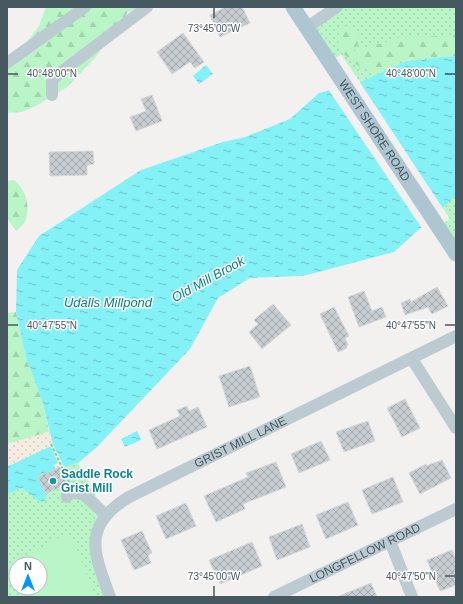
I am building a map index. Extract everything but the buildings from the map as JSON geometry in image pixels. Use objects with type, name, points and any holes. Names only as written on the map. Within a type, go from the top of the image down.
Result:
[{"type":"main road","name":"WEST SHORE ROAD","points":[[293,7],[456,254]]},
{"type":"street","points":[[7,64],[85,7]]},
{"type":"street","points":[[52,95],[52,82],[56,76],[147,7]]},
{"type":"street","points":[[306,28],[337,7]]},
{"type":"street","name":"GRIST MILL LANE","points":[[110,597],[99,566],[95,545],[96,532],[106,515],[129,498],[456,336]]},
{"type":"street","points":[[412,359],[456,428]]},
{"type":"street","points":[[68,497],[69,492],[83,494],[106,515]]},
{"type":"street","name":"LONGFELLOW ROAD","points":[[274,597],[456,508]]},
{"type":"street","points":[[390,541],[412,597]]},
{"type":"path","points":[[51,444],[62,468]]},
{"type":"green space","points":[[46,7],[144,7],[128,12],[95,58],[67,87],[36,106],[22,112],[7,113],[7,68],[39,26]]},
{"type":"green space","points":[[337,7],[456,7],[456,56],[407,61],[360,82],[341,54],[329,63],[306,28]]},
{"type":"green space","points":[[347,26],[355,28],[359,38],[353,52],[399,38],[456,35],[456,56],[413,60],[404,62],[385,71],[371,71],[352,62],[339,46],[338,39],[340,28]]},
{"type":"green space","points":[[14,180],[22,188],[28,210],[25,222],[16,231],[7,218],[7,181]]},
{"type":"green space","points":[[456,196],[456,253],[438,227],[450,219],[443,208]]},
{"type":"green space","points":[[16,312],[26,358],[42,400],[49,432],[7,444],[7,313]]},
{"type":"green space","points":[[58,463],[64,467],[78,463],[106,515],[96,531],[110,597],[7,597],[7,494],[22,488],[40,502],[38,477],[56,469],[54,465]]},
{"type":"green space","points":[[65,535],[72,539],[96,597],[27,597],[26,596],[48,596],[48,556],[26,556]]},
{"type":"sand","points":[[49,432],[53,444],[50,445],[51,447],[29,456],[21,484],[7,484],[7,444]]},
{"type":"water","name":"Udalls Millpond","points":[[456,56],[456,196],[394,252],[303,276],[250,278],[218,298],[190,349],[96,448],[78,463],[64,467],[58,463],[54,465],[56,469],[38,477],[46,494],[45,501],[40,502],[22,488],[7,494],[7,467],[53,445],[42,400],[26,358],[16,312],[17,270],[39,236],[141,170],[223,142],[245,137],[290,119],[319,93],[360,82],[407,61]]},
{"type":"water","points":[[206,65],[213,74],[199,84],[193,76]]},
{"type":"water","points":[[137,431],[141,440],[125,447],[121,439]]},
{"type":"pier","points":[[359,81],[444,210],[423,230],[328,89]]},
{"type":"pier","points":[[53,444],[64,467],[62,468],[58,466],[56,469],[54,465],[58,463],[50,445]]},
{"type":"place","name":"Saddle Rock Grist Mill","points":[[53,481]]},
{"type":"water label","name":"Old Mill Brook","points":[[208,279]]}]
